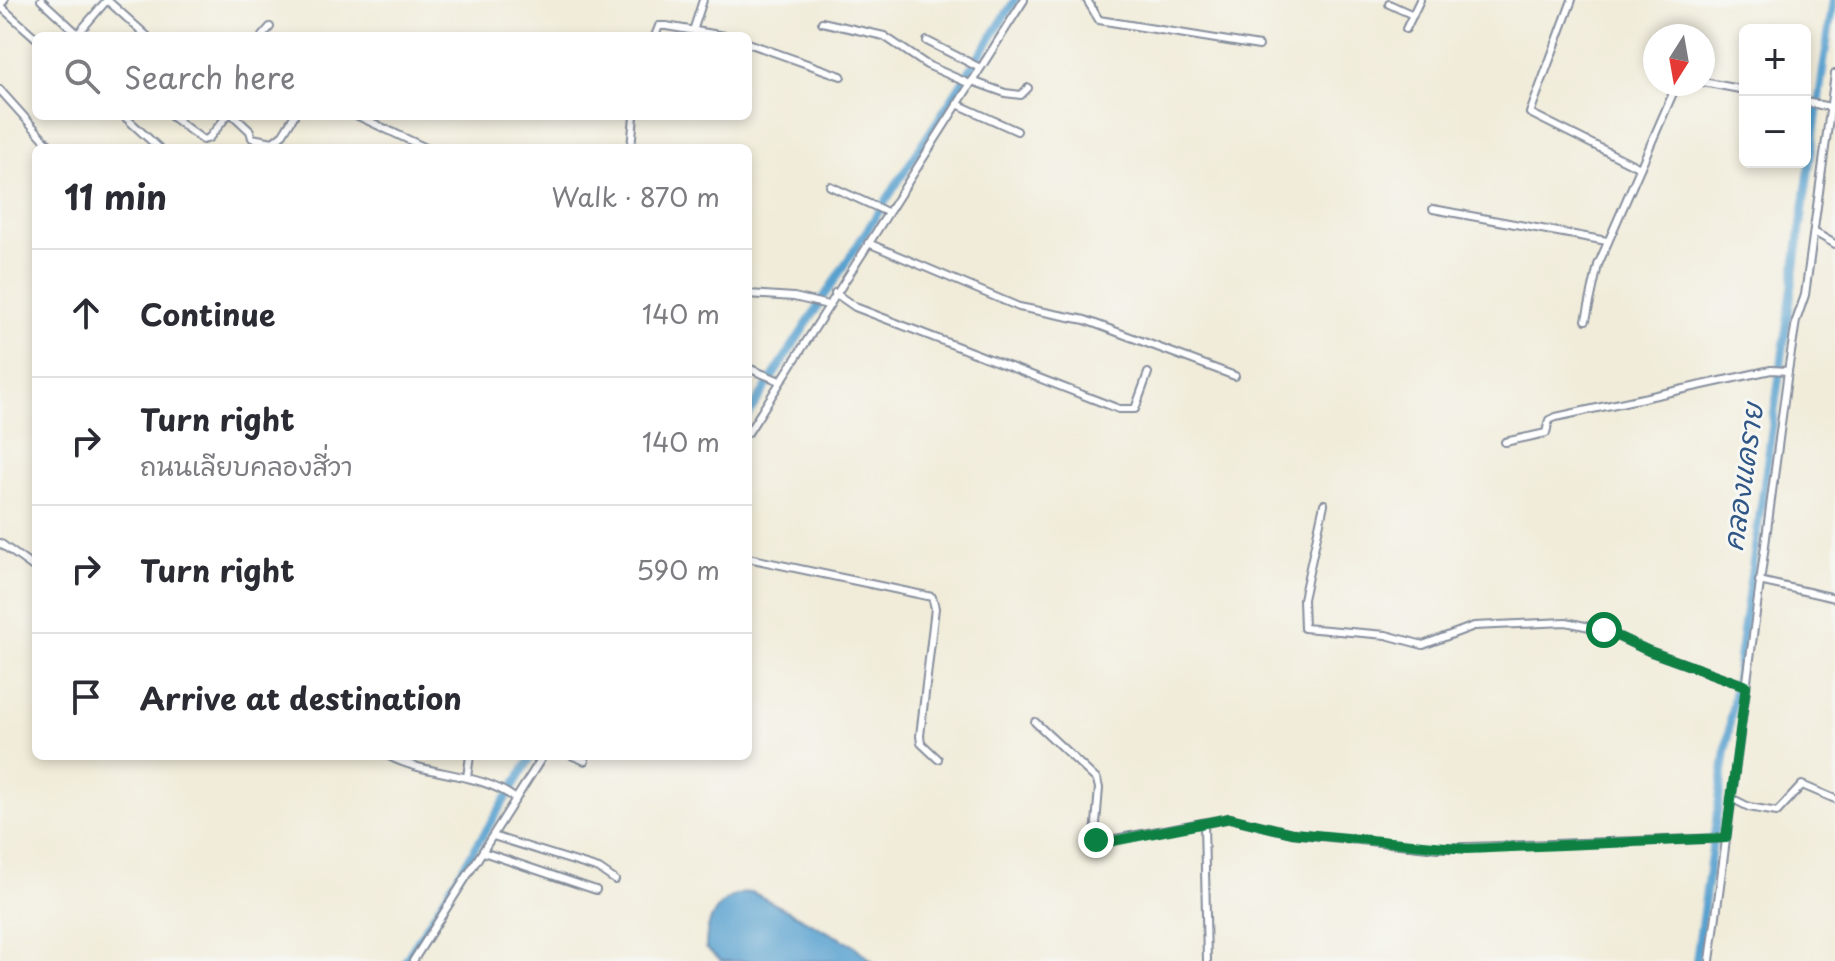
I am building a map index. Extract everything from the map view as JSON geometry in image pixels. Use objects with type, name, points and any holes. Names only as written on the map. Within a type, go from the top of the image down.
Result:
[{"type":"street","points":[[41,0],[75,32]]},
{"type":"street","points":[[80,32],[107,0],[143,32]]},
{"type":"street","points":[[694,28],[703,0]]},
{"type":"street","points":[[752,425],[776,379],[868,243],[885,211],[957,104],[967,82],[980,68],[1024,0]]},
{"type":"street","points":[[1087,0],[1099,20],[1259,46]]},
{"type":"street","points":[[1406,29],[1420,0]]},
{"type":"street","points":[[1572,0],[1530,113],[1640,168]]},
{"type":"street","points":[[1,3],[32,34]]},
{"type":"street","points":[[1389,4],[1413,15]]},
{"type":"street","points":[[822,22],[884,36],[927,65],[967,82],[1021,95],[1028,88]]},
{"type":"street","points":[[657,32],[659,26],[710,32]]},
{"type":"street","points":[[266,32],[270,27]]},
{"type":"street","points":[[927,41],[980,68]]},
{"type":"street","points":[[752,44],[841,76]]},
{"type":"street","points":[[1710,961],[1742,685],[1759,581],[1786,370],[1814,232],[1835,74]]},
{"type":"street","points":[[1715,84],[1739,89]]},
{"type":"street","points":[[0,90],[48,144]]},
{"type":"street","points":[[1586,320],[1607,241],[1672,96]]},
{"type":"street","points":[[1811,103],[1830,107]]},
{"type":"street","points":[[957,104],[1017,131]]},
{"type":"street","points":[[128,120],[155,144]]},
{"type":"street","points":[[176,120],[203,140],[209,138],[224,120]]},
{"type":"street","points":[[238,120],[250,131],[252,138],[249,144]]},
{"type":"street","points":[[252,138],[273,142],[279,139],[291,120]]},
{"type":"street","points":[[366,120],[418,144]]},
{"type":"street","points":[[631,144],[634,120]]},
{"type":"street","points":[[830,186],[885,211]]},
{"type":"street","points":[[1433,209],[1607,241]]},
{"type":"street","points":[[1814,232],[1835,244]]},
{"type":"street","points":[[868,243],[1019,307],[1085,320],[1235,376]]},
{"type":"street","points":[[835,293],[855,307],[1119,409],[1135,409],[1148,373]]},
{"type":"street","points":[[752,294],[816,301],[826,305]]},
{"type":"street","points":[[752,370],[776,379]]},
{"type":"street","points":[[1505,442],[1546,433],[1549,420],[1556,417],[1771,370],[1786,370]]},
{"type":"street","points":[[1324,504],[1303,599],[1304,628],[1386,635],[1423,645],[1474,626],[1566,622],[1604,630],[1742,685]]},
{"type":"street","points":[[0,543],[32,566]]},
{"type":"street","points":[[752,559],[932,597],[935,608],[920,736],[921,743],[938,759]]},
{"type":"street","points":[[1759,581],[1835,598]]},
{"type":"street","points":[[1035,722],[1097,780],[1095,836],[1098,842],[1239,819],[1292,833],[1467,849],[1723,839]]},
{"type":"street","points":[[397,760],[412,768],[467,777],[511,796]]},
{"type":"street","points":[[467,777],[469,760]]},
{"type":"street","points":[[413,961],[493,836],[511,796],[540,760]]},
{"type":"street","points":[[1731,798],[1749,807],[1777,812],[1802,785],[1835,799]]},
{"type":"street","points":[[1204,823],[1207,961]]},
{"type":"street","points":[[493,836],[599,869],[615,880]]},
{"type":"street","points":[[483,852],[596,890]]},
{"type":"water","points":[[752,892],[853,945],[872,961],[721,961],[706,948],[712,917],[731,898]]},
{"type":"waterway","points":[[752,409],[1015,0]]},
{"type":"waterway","name":"คลองเเคราย","points":[[1696,961],[1833,0]]},
{"type":"waterway","points":[[405,961],[530,760]]},
{"type":"route","points":[[1096,840],[1103,843],[1230,818],[1261,828],[1292,833],[1438,848],[1493,849],[1588,842],[1726,838],[1746,686],[1638,647],[1604,630]]}]
